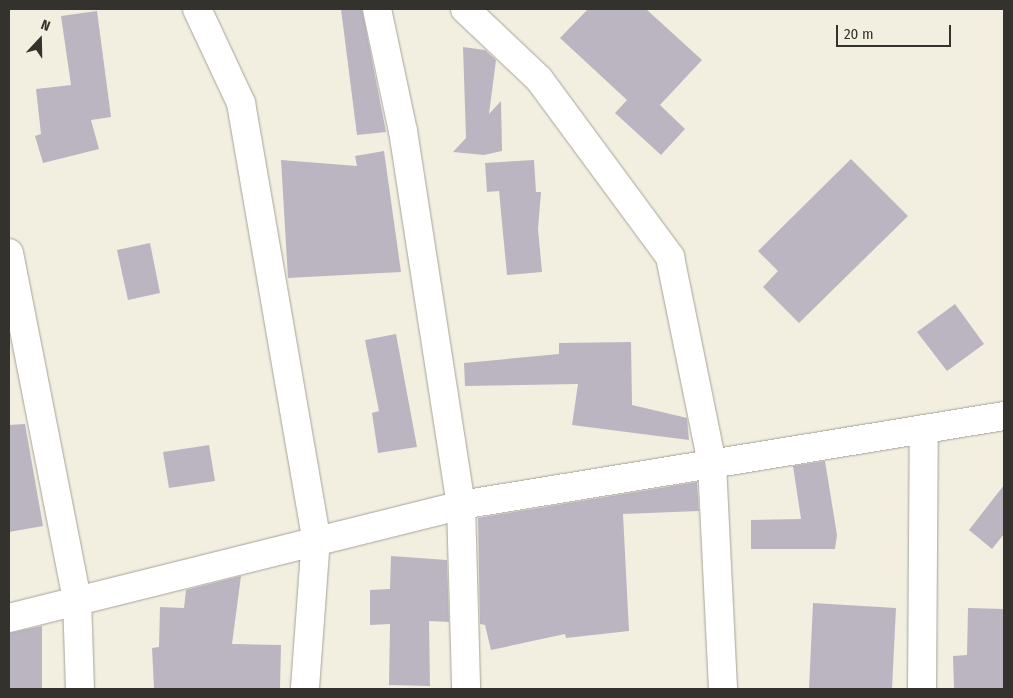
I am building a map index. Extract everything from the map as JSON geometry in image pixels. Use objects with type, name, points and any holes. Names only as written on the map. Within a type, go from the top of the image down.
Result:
[{"type":"street","points":[[197,9],[241,103],[316,538],[305,689]]},
{"type":"street","points":[[377,9],[403,131],[461,505],[466,689]]},
{"type":"street","points":[[465,9],[539,79],[670,257],[712,464],[722,689]]},
{"type":"street","points":[[9,253],[77,599],[80,689]]},
{"type":"street","points":[[9,618],[316,538],[461,505],[1004,416]]},
{"type":"street","points":[[922,689],[924,429]]},
{"type":"building","points":[[341,9],[362,9],[386,132],[357,135]]},
{"type":"building","points":[[588,9],[646,9],[702,60],[660,105],[685,129],[661,155],[615,113],[627,100],[560,38]]},
{"type":"building","points":[[97,11],[111,117],[91,120],[99,149],[43,163],[35,136],[41,134],[36,89],[71,85],[61,16]]},
{"type":"building","points":[[463,47],[485,50],[496,60],[489,114],[501,101],[502,151],[484,155],[453,152],[466,138]]},
{"type":"building","points":[[384,151],[401,272],[288,278],[281,160],[357,166],[355,156]]},
{"type":"building","points":[[851,159],[908,216],[799,323],[763,287],[778,271],[758,251]]},
{"type":"building","points":[[534,160],[536,192],[541,192],[538,229],[542,272],[507,275],[499,191],[487,192],[485,163]]},
{"type":"building","points":[[150,243],[160,293],[128,300],[117,250]]},
{"type":"building","points":[[955,304],[984,344],[947,371],[917,332]]},
{"type":"building","points":[[396,334],[417,447],[378,453],[372,413],[379,411],[365,340]]},
{"type":"building","points":[[631,342],[632,405],[687,418],[689,440],[572,425],[578,384],[465,386],[464,363],[559,354],[559,343]]},
{"type":"building","points":[[25,424],[43,526],[9,532],[9,425]]},
{"type":"building","points":[[209,445],[215,481],[169,488],[163,452]]},
{"type":"building","points":[[825,461],[837,535],[835,549],[751,549],[751,520],[801,519],[793,466]]},
{"type":"building","points":[[697,482],[699,511],[623,514],[629,631],[566,638],[565,634],[491,650],[485,625],[480,624],[478,518]]},
{"type":"building","points":[[1004,485],[1004,534],[992,549],[969,530]]},
{"type":"building","points":[[391,556],[447,560],[449,622],[429,621],[430,686],[389,685],[390,624],[370,625],[370,590],[390,589]]},
{"type":"building","points":[[241,576],[232,644],[281,645],[280,689],[154,689],[152,648],[159,647],[160,607],[184,608],[186,590]]},
{"type":"building","points":[[813,603],[896,608],[892,689],[809,689]]},
{"type":"building","points":[[968,608],[1004,609],[1004,689],[954,689],[953,656],[967,655]]},
{"type":"building","points":[[42,626],[42,689],[9,689],[9,633]]}]
